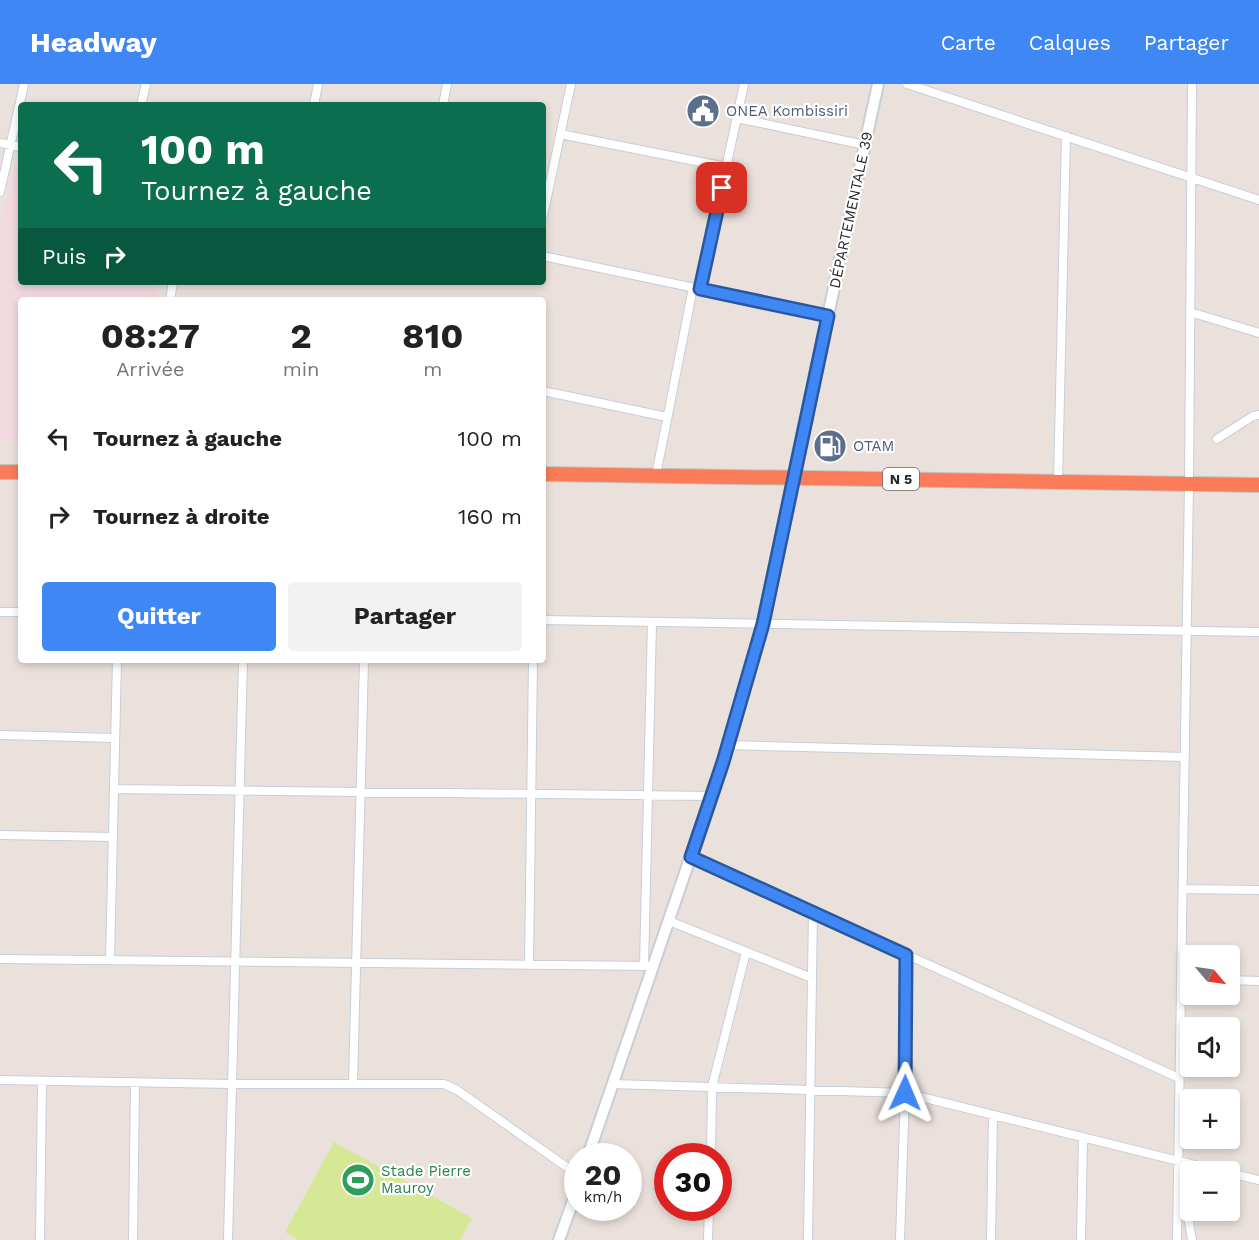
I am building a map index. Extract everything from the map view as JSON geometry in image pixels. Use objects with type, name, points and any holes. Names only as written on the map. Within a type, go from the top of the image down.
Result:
[{"type":"highway","points":[[0,472],[18,472]]},
{"type":"highway","name":"N 5","points":[[546,474],[1259,485]]},
{"type":"street","points":[[20,102],[24,84]]},
{"type":"street","points":[[142,102],[146,84]]},
{"type":"street","points":[[315,102],[318,84]]},
{"type":"street","points":[[444,102],[447,84]]},
{"type":"street","points":[[546,202],[571,84]]},
{"type":"street","points":[[656,475],[667,417],[744,84]]},
{"type":"street","name":"DÉPARTEMENTALE 39","points":[[593,1143],[649,966],[669,921],[712,796],[763,624],[878,84]]},
{"type":"street","points":[[907,84],[1259,200]]},
{"type":"street","points":[[1182,945],[1192,84]]},
{"type":"street","points":[[0,192],[18,110]]},
{"type":"street","points":[[737,118],[865,145]]},
{"type":"street","points":[[560,134],[726,167]]},
{"type":"street","points":[[1058,482],[1066,136]]},
{"type":"street","points":[[0,143],[18,146]]},
{"type":"street","points":[[546,257],[828,316]]},
{"type":"street","points":[[1190,312],[1259,333]]},
{"type":"street","points":[[546,392],[667,417]]},
{"type":"street","points":[[1217,439],[1253,416],[1259,415]]},
{"type":"street","points":[[0,612],[18,612]]},
{"type":"street","points":[[546,620],[1259,632]]},
{"type":"street","points":[[0,959],[649,966],[648,795],[652,622]]},
{"type":"street","points":[[110,960],[117,663]]},
{"type":"street","points":[[228,1240],[243,663]]},
{"type":"street","points":[[353,1084],[364,663]]},
{"type":"street","points":[[529,964],[533,663]]},
{"type":"street","points":[[0,735],[115,738]]},
{"type":"street","points":[[728,745],[1185,757]]},
{"type":"street","points":[[114,789],[712,796]]},
{"type":"street","points":[[0,836],[113,837]]},
{"type":"street","points":[[691,857],[1179,1078]]},
{"type":"street","points":[[1183,889],[1259,890]]},
{"type":"street","points":[[808,1240],[813,912]]},
{"type":"street","points":[[669,921],[812,978]]},
{"type":"street","points":[[711,1143],[712,1087],[746,952]]},
{"type":"street","points":[[900,1240],[905,1093],[906,955]]},
{"type":"street","points":[[1240,980],[1259,981]]},
{"type":"street","points":[[1177,1240],[1180,1005]]},
{"type":"street","points":[[0,1080],[232,1084],[444,1084],[457,1090],[564,1165]]},
{"type":"street","points":[[40,1240],[42,1081]]},
{"type":"street","points":[[133,1240],[135,1082]]},
{"type":"street","points":[[613,1084],[905,1093],[1178,1161]]},
{"type":"street","points":[[991,1240],[993,1115]]},
{"type":"street","points":[[1081,1240],[1083,1137]]},
{"type":"street","points":[[1178,1161],[1192,1240]]},
{"type":"street","points":[[1240,1175],[1259,1180]]},
{"type":"street","points":[[560,1240],[566,1221]]},
{"type":"street","points":[[708,1240],[709,1221]]},
{"type":"shaded area","points":[[18,164],[18,285],[159,285],[157,297],[18,297],[18,440],[0,440],[0,228],[14,167]]},
{"type":"green space","name":"Stade Pierre Mauroy","points":[[334,1142],[472,1218],[460,1240],[298,1240],[285,1232]]},
{"type":"place","name":"ONEA Kombissiri","points":[[703,111]]},
{"type":"place","name":"OTAM","points":[[830,446]]},
{"type":"place","name":"Stade Pierre Mauroy","points":[[358,1180]]},
{"type":"route","points":[[722,188],[700,289],[828,316],[763,624],[723,762],[691,857],[906,955],[905,1093]]}]
